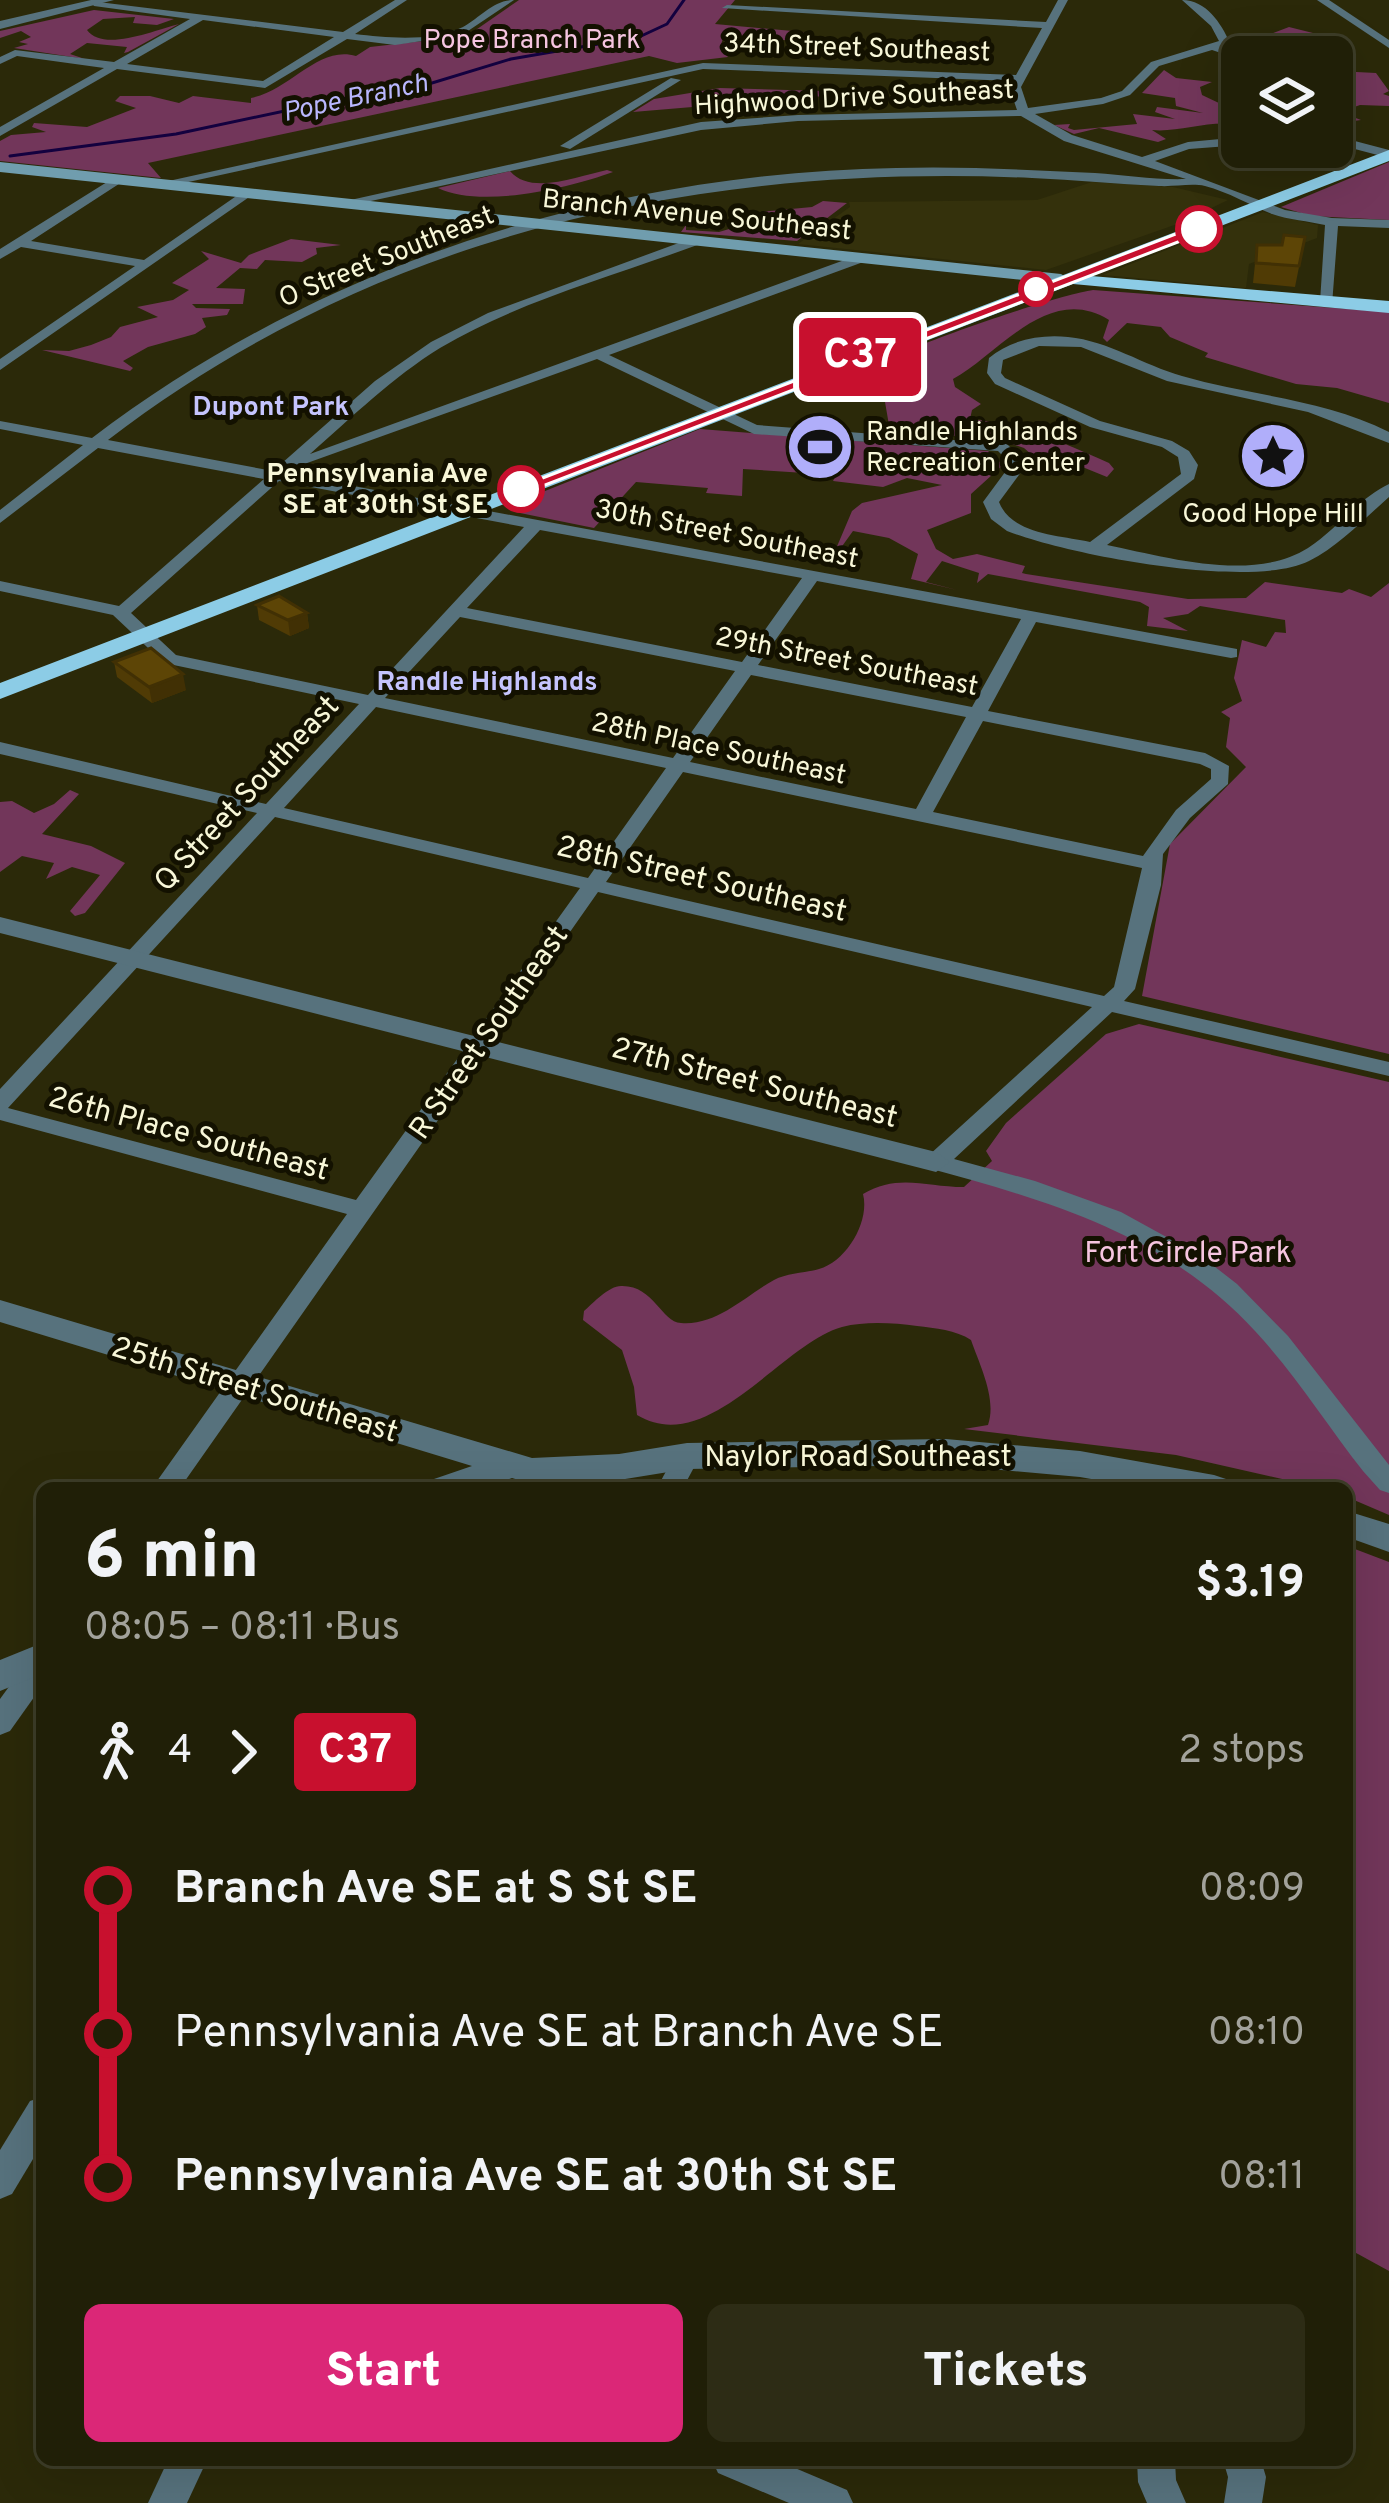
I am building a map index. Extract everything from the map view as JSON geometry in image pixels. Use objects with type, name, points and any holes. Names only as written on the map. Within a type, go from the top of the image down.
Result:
[{"type":"highway","points":[[0,692],[146,641],[464,511],[1387,152]]},
{"type":"highway","name":"Branch Avenue Southeast","points":[[1061,279],[1389,308]]},
{"type":"main road","name":"Branch Avenue Southeast","points":[[0,167],[1061,279]]},
{"type":"street","points":[[381,0],[400,1]]},
{"type":"street","points":[[0,25],[101,2],[399,42],[467,29],[509,0]]},
{"type":"street","points":[[1063,0],[1018,78],[1014,96],[1024,113],[1060,135],[1258,203],[1332,222],[1389,224]]},
{"type":"street","points":[[1186,0],[1222,33],[1226,41],[1216,48]]},
{"type":"street","points":[[1322,0],[1389,45]]},
{"type":"street","points":[[0,61],[15,53],[265,86],[400,1]]},
{"type":"street","points":[[921,18],[929,4]]},
{"type":"street","points":[[727,8],[1046,26]]},
{"type":"street","points":[[0,132],[199,18]]},
{"type":"street","points":[[1216,48],[1221,50]]},
{"type":"street","name":"Highwood Drive Southeast","points":[[343,203],[674,130],[745,121],[1024,113],[1116,98],[1157,63],[1216,48]]},
{"type":"street","name":"34th Street Southeast","points":[[161,184],[659,82],[694,68],[1018,78]]},
{"type":"street","points":[[548,157],[659,82]]},
{"type":"street","points":[[1142,161],[1184,146],[1221,143]]},
{"type":"street","points":[[1353,144],[1387,152]]},
{"type":"street","name":"O Street Southeast","points":[[0,518],[194,372],[301,314],[402,269],[534,224],[660,194],[823,174],[952,171],[1205,182]]},
{"type":"street","points":[[0,255],[119,180]]},
{"type":"street","points":[[0,366],[248,193]]},
{"type":"street","points":[[1327,302],[1332,222]]},
{"type":"street","points":[[146,641],[122,618],[122,611],[389,376],[447,338],[525,303],[694,241]]},
{"type":"street","points":[[19,243],[147,264]]},
{"type":"street","points":[[281,472],[861,258]]},
{"type":"street","points":[[1094,546],[1189,476],[1190,464],[1184,454],[1167,444],[1095,424],[1000,381],[994,373],[996,358],[1009,349],[1043,341],[1092,345],[1170,378],[1347,419],[1389,438]]},
{"type":"street","points":[[602,356],[765,430],[998,446],[1015,455],[1019,464],[992,498],[998,518],[1029,534],[1223,568],[1262,569],[1303,559],[1389,489]]},
{"type":"street","name":"30th Street Southeast","points":[[0,425],[281,472],[464,511],[1232,653]]},
{"type":"street","name":"Q Street Southeast","points":[[0,1103],[536,524]]},
{"type":"street","name":"R Street Southeast","points":[[169,1482],[812,576]]},
{"type":"street","points":[[0,586],[122,611]]},
{"type":"street","name":"29th Street Southeast","points":[[456,611],[1205,759],[1222,771],[1221,780],[1162,838],[1153,864]]},
{"type":"street","points":[[920,818],[1031,616]]},
{"type":"street","name":"28th Place Southeast","points":[[146,641],[170,658],[1153,864]]},
{"type":"street","name":"28th Street Southeast","points":[[0,748],[1389,1069]]},
{"type":"street","points":[[936,1162],[1124,989],[1153,864]]},
{"type":"street","name":"27th Street Southeast","points":[[0,925],[1077,1200],[1132,1225],[1196,1263],[1264,1324],[1389,1483]]},
{"type":"street","name":"26th Place Southeast","points":[[0,1113],[362,1210]]},
{"type":"street","name":"25th Street Southeast","points":[[0,1311],[509,1466]]},
{"type":"street","name":"Naylor Road Southeast","points":[[463,1482],[509,1466],[619,1468],[686,1456],[881,1450],[1145,1482]]},
{"type":"street","points":[[673,1482],[686,1456]]},
{"type":"street","points":[[1353,1526],[1389,1538]]},
{"type":"street","points":[[0,1676],[36,1662]]},
{"type":"street","points":[[0,1722],[36,1669]]},
{"type":"street","points":[[0,2182],[36,2123]]},
{"type":"street","points":[[167,2503],[185,2466]]},
{"type":"street","points":[[745,2466],[834,2503]]},
{"type":"street","points":[[1156,2466],[1157,2482],[1167,2503]]},
{"type":"street","points":[[1243,2503],[1244,2466]]},
{"type":"shaded area","points":[[1092,182],[1173,187],[1228,200],[1183,222],[1046,270],[798,244],[850,207],[849,202],[1037,200]]},
{"type":"shaded area","points":[[1263,212],[1318,225],[1317,238],[1249,264],[1246,288],[1103,275]]},
{"type":"green space","name":"Pope Branch Park","points":[[519,0],[735,0],[715,24],[804,32],[797,41],[724,36],[720,47],[728,57],[677,63],[649,56],[148,163],[161,178],[0,161],[0,141],[11,135],[46,132],[32,127],[34,123],[87,127],[136,108],[115,101],[120,96],[179,103],[193,96],[251,103],[251,98],[329,57],[356,56],[370,47],[467,36]]},
{"type":"green space","points":[[94,10],[174,19],[157,25],[133,23],[135,17],[103,19],[87,30],[104,39],[129,38],[179,24],[128,52],[124,53],[127,47],[87,43],[70,54],[85,59],[14,48],[28,44],[19,42],[31,37],[21,31],[0,38],[0,31]]},
{"type":"green space","points":[[1289,27],[1325,36],[1265,36]]},
{"type":"green space","points":[[1164,70],[1176,78],[1212,82],[1200,87],[1202,95],[1221,104],[1221,124],[1152,130],[1166,139],[1158,142],[1099,128],[1074,134],[1054,125],[1070,124],[1068,128],[1074,130],[1137,124],[1133,114],[1175,119],[1155,112],[1157,107],[1203,113],[1176,106],[1175,98],[1142,93]]},
{"type":"green space","points":[[1353,72],[1376,73],[1389,91],[1383,94],[1389,96],[1389,106],[1353,107]]},
{"type":"green space","points":[[720,88],[836,95],[633,112],[654,99]]},
{"type":"green space","points":[[1389,162],[1389,220],[1311,216],[1281,207]]},
{"type":"green space","points":[[510,171],[542,183],[613,172],[525,194],[477,197],[438,188]]},
{"type":"green space","points":[[823,201],[847,203],[797,241],[681,232],[686,225],[686,230],[719,232],[753,222],[750,213],[812,207]]},
{"type":"green space","points":[[291,239],[341,245],[316,248],[317,254],[302,262],[265,260],[257,269],[240,268],[216,288],[245,289],[243,304],[192,304],[230,309],[227,315],[202,318],[206,327],[195,334],[148,347],[123,361],[133,368],[130,371],[42,350],[69,351],[91,345],[111,337],[120,327],[158,317],[137,307],[173,300],[189,290],[172,283],[209,259],[201,251],[241,263],[249,255]]},
{"type":"green space","points":[[1093,290],[1389,312],[1389,403],[1337,388],[1296,384],[1205,357],[1208,353],[1170,337],[1161,327],[1127,323],[1107,342],[1103,338],[1109,320],[1087,311],[1044,316],[953,379],[955,387],[981,404],[972,410],[970,419],[1024,430],[1075,448],[1109,463],[1114,469],[1107,477],[1080,466],[1040,462],[1024,448],[998,439],[890,431],[885,402],[856,378],[930,341]]},
{"type":"green space","points":[[700,429],[988,451],[1003,465],[971,494],[971,513],[927,530],[936,549],[953,559],[977,554],[1025,566],[1022,573],[1026,574],[1188,599],[1246,598],[1265,582],[1342,593],[1349,589],[1371,597],[1389,583],[1389,1054],[1142,996],[1170,844],[1246,767],[1226,747],[1230,718],[1221,712],[1242,701],[1234,678],[1242,640],[1266,647],[1275,632],[1286,633],[1285,620],[1200,606],[1188,614],[1163,618],[1188,631],[1147,626],[1149,607],[1140,602],[988,574],[977,583],[979,573],[942,561],[926,582],[957,590],[911,579],[918,554],[889,538],[853,531],[830,563],[852,511],[862,503],[942,485],[907,478],[883,487],[833,481],[836,475],[743,469],[742,496],[636,482],[594,528],[515,512],[510,505]]},
{"type":"green space","points":[[70,790],[79,794],[42,834],[91,846],[125,863],[85,913],[75,916],[70,911],[100,875],[72,867],[46,879],[54,863],[22,856],[0,872],[0,802],[12,801],[34,813]]},
{"type":"green space","name":"Fort Circle Park","points":[[1139,1024],[1389,1082],[1389,1515],[1353,1500],[1353,1482],[1295,1482],[1176,1455],[964,1429],[988,1425],[990,1404],[983,1371],[971,1340],[931,1328],[880,1323],[842,1327],[819,1337],[717,1411],[690,1422],[664,1424],[637,1415],[622,1350],[583,1320],[584,1311],[601,1296],[616,1287],[632,1287],[674,1321],[694,1323],[719,1315],[779,1278],[829,1265],[847,1249],[860,1227],[863,1194],[900,1183],[964,1187],[992,1161],[986,1151],[1006,1123],[1106,1034]]},
{"type":"green space","points":[[1353,1548],[1389,1562],[1389,2271],[1353,2251]]},
{"type":"building","points":[[1284,235],[1305,237],[1299,266],[1256,263],[1257,245],[1282,245]]},
{"type":"building","points":[[279,596],[307,613],[288,620],[257,605]]},
{"type":"building","points":[[151,648],[183,674],[149,687],[114,662]]},
{"type":"waterway","name":"Pope Branch","points":[[10,156],[176,134],[341,99],[409,90],[511,59],[639,37],[667,24],[684,0]]},
{"type":"bus line","name":"C37","points":[[521,489],[1199,229]]},
{"type":"place","name":"Randle Highlands Recreation Center","points":[[820,447]]},
{"type":"place","name":"Good Hope Hill","points":[[1273,456]]},
{"type":"place","name":"Pennsylvania Ave SE at 30th St SE","points":[[521,489]]},
{"type":"district","name":"Dupont Park","points":[[271,406]]},
{"type":"district","name":"Randle Highlands","points":[[487,681]]}]
